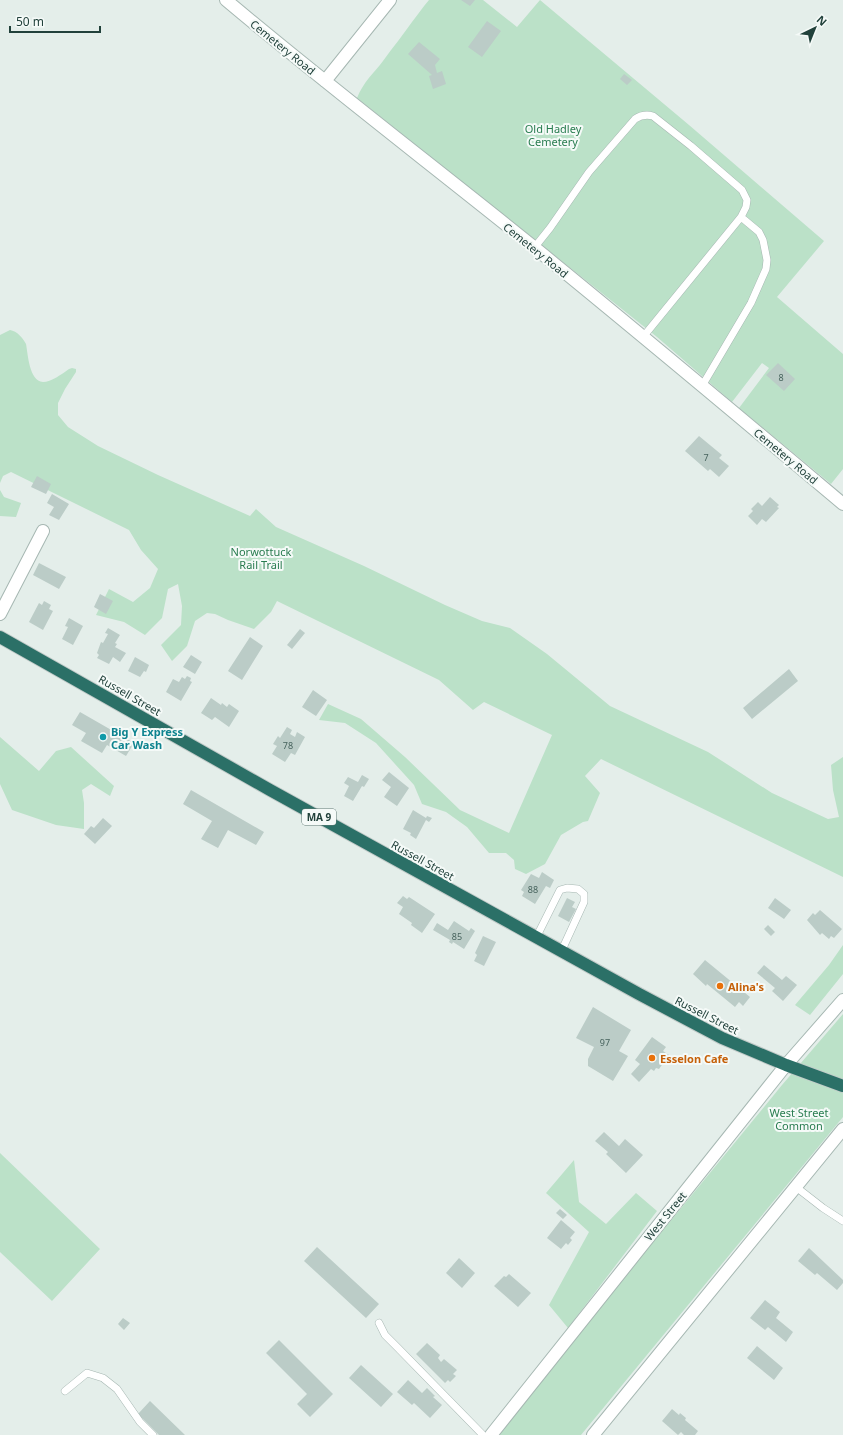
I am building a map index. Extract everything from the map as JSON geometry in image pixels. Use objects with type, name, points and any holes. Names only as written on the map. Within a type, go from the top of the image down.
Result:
[{"type":"highway","name":"Russell Street","points":[[0,637],[561,952],[722,1038],[843,1086]]},
{"type":"street","name":"Cemetery Road","points":[[226,0],[534,248],[843,504]]},
{"type":"street","points":[[325,81],[390,0]]},
{"type":"street","points":[[0,614],[43,532]]},
{"type":"street","name":"West Street","points":[[491,1435],[786,1064],[843,1000]]},
{"type":"street","points":[[593,1435],[843,1129]]},
{"type":"lane","points":[[534,248],[550,228],[588,172],[635,119],[640,116],[648,115],[659,120],[691,146],[742,190],[747,200],[746,206],[741,216],[642,337]]},
{"type":"lane","points":[[702,386],[751,303],[766,269],[767,260],[763,240],[759,232],[741,216]]},
{"type":"lane","points":[[536,938],[560,890],[567,888],[578,889],[584,894],[584,902],[561,952]]},
{"type":"lane","points":[[796,1187],[843,1221]]},
{"type":"lane","points":[[379,1323],[386,1335],[398,1348],[483,1435]]},
{"type":"lane","points":[[65,1391],[87,1373],[103,1378],[118,1389],[140,1422],[153,1435]]},
{"type":"green space","name":"Old Hadley Cemetery","points":[[429,0],[483,0],[517,27],[540,0],[824,241],[777,297],[843,354],[843,469],[831,484],[739,408],[769,368],[762,363],[732,402],[657,337],[357,98],[366,82]]},
{"type":"green space","name":"Norwottuck Rail Trail","points":[[10,330],[17,333],[25,342],[32,372],[38,380],[43,382],[49,381],[69,369],[76,369],[76,372],[58,403],[58,415],[68,427],[98,446],[158,475],[250,516],[256,509],[276,527],[482,621],[510,628],[547,654],[610,706],[708,752],[772,793],[828,819],[839,817],[833,790],[831,765],[843,757],[843,877],[601,759],[585,776],[600,793],[588,821],[583,822],[561,835],[545,864],[526,874],[515,869],[514,860],[506,853],[489,853],[467,827],[446,812],[422,804],[414,785],[376,743],[345,723],[319,720],[328,704],[361,719],[405,757],[460,810],[509,833],[552,735],[484,702],[473,710],[439,680],[277,601],[271,612],[254,629],[215,614],[207,613],[195,621],[187,646],[172,661],[161,645],[181,625],[182,606],[178,584],[168,589],[162,618],[145,635],[124,622],[96,615],[109,589],[133,602],[150,588],[158,569],[141,550],[129,530],[11,472],[3,476],[0,483],[0,335]]},
{"type":"green space","points":[[0,490],[4,497],[21,503],[16,517],[0,516]]},
{"type":"green space","points":[[0,737],[39,771],[56,751],[71,747],[114,786],[110,796],[91,784],[82,790],[84,803],[84,829],[56,825],[12,810],[0,784]]},
{"type":"green space","points":[[843,945],[843,974],[810,1015],[795,1005],[829,965]]},
{"type":"green space","name":"West Street Common","points":[[843,1014],[843,1117],[581,1435],[495,1435],[782,1085]]},
{"type":"green space","points":[[0,1153],[100,1249],[52,1301],[0,1252]]},
{"type":"green space","points":[[574,1160],[579,1202],[606,1224],[636,1193],[657,1211],[568,1328],[549,1305],[589,1232],[546,1193]]},
{"type":"building","points":[[461,0],[475,0],[470,6]]},
{"type":"building","points":[[487,21],[501,31],[482,57],[468,47]]},
{"type":"building","points":[[419,42],[440,59],[435,65],[437,73],[442,71],[446,84],[433,89],[429,76],[432,75],[408,54]]},
{"type":"building","points":[[624,74],[632,80],[627,85],[620,79]]},
{"type":"building","points":[[778,363],[795,379],[784,391],[766,375]]},
{"type":"building","points":[[699,436],[722,455],[719,458],[729,466],[719,477],[710,469],[708,471],[685,451]]},
{"type":"building","points":[[37,476],[51,484],[46,494],[31,487]]},
{"type":"building","points":[[52,494],[69,504],[59,520],[49,515],[54,507],[47,503]]},
{"type":"building","points":[[770,497],[779,505],[777,507],[779,508],[766,522],[762,519],[757,525],[748,516],[753,511],[751,509],[758,502],[762,506]]},
{"type":"building","points":[[39,563],[66,577],[59,589],[33,575]]},
{"type":"building","points":[[100,594],[113,601],[106,614],[94,607]]},
{"type":"building","points":[[44,601],[51,605],[49,609],[53,611],[43,630],[29,622],[39,603],[42,605]]},
{"type":"building","points":[[69,618],[83,626],[73,645],[62,639],[68,627],[65,626]]},
{"type":"building","points":[[108,628],[120,635],[115,643],[117,644],[115,647],[126,653],[120,662],[113,657],[109,664],[97,658],[99,655],[97,653],[101,642],[103,643],[108,634],[105,633]]},
{"type":"building","points":[[300,629],[305,633],[292,649],[287,645]]},
{"type":"building","points":[[250,637],[263,646],[242,680],[228,671]]},
{"type":"building","points":[[191,655],[202,662],[195,674],[183,667]]},
{"type":"building","points":[[135,657],[149,665],[146,672],[144,671],[140,677],[128,671]]},
{"type":"building","points":[[789,669],[798,681],[752,719],[743,708]]},
{"type":"building","points":[[187,676],[191,678],[190,681],[192,682],[181,701],[166,692],[173,679],[179,682],[182,677],[185,679]]},
{"type":"building","points":[[313,690],[327,700],[316,716],[302,707]]},
{"type":"building","points":[[211,698],[227,707],[229,704],[239,711],[229,727],[215,717],[212,720],[201,713]]},
{"type":"building","name":"Big Y Express Car Wash","points":[[80,712],[134,743],[126,756],[107,745],[102,753],[81,741],[86,733],[72,725]]},
{"type":"building","points":[[287,727],[292,730],[290,734],[295,737],[297,732],[305,737],[295,755],[291,753],[285,762],[272,754],[277,746],[273,744],[278,736],[280,738]]},
{"type":"building","points":[[389,772],[409,788],[397,806],[384,797],[391,787],[382,780]]},
{"type":"building","points":[[362,775],[369,779],[364,787],[362,786],[353,801],[344,796],[349,786],[344,783],[348,777],[358,782]]},
{"type":"building","points":[[191,790],[264,832],[256,845],[228,830],[218,848],[201,839],[212,821],[183,804]]},
{"type":"building","points":[[413,810],[426,818],[427,816],[432,818],[429,822],[426,820],[416,839],[410,835],[411,833],[403,829]]},
{"type":"building","points":[[103,818],[112,826],[95,844],[84,834],[91,826],[94,828]]},
{"type":"building","points":[[542,872],[554,880],[550,888],[546,886],[535,904],[522,896],[524,892],[521,890],[531,874],[539,878]]},
{"type":"building","points":[[403,896],[407,899],[409,897],[435,914],[422,933],[411,925],[412,923],[399,914],[403,907],[397,903]]},
{"type":"building","points":[[567,898],[575,902],[572,907],[576,909],[569,922],[558,916]]},
{"type":"building","points":[[775,898],[791,910],[784,919],[768,908]]},
{"type":"building","points":[[820,910],[842,929],[834,938],[831,936],[829,939],[822,933],[820,935],[807,920],[813,913],[815,915]]},
{"type":"building","points":[[454,921],[469,931],[471,928],[475,931],[464,949],[453,942],[452,944],[449,942],[450,940],[433,930],[437,923],[448,930]]},
{"type":"building","points":[[768,925],[775,932],[771,936],[764,929]]},
{"type":"building","points":[[483,936],[496,942],[484,966],[474,961],[477,955],[475,953]]},
{"type":"building","points":[[705,960],[750,997],[743,1006],[739,1002],[735,1007],[707,984],[706,986],[693,974]]},
{"type":"building","points":[[764,965],[782,980],[786,976],[797,985],[783,1001],[772,991],[775,988],[757,973]]},
{"type":"building","points":[[593,1007],[631,1030],[619,1051],[628,1056],[613,1081],[588,1066],[588,1059],[594,1047],[576,1038]]},
{"type":"building","name":"Esselon Cafe","points":[[652,1037],[666,1047],[663,1051],[669,1055],[659,1069],[656,1068],[654,1071],[651,1069],[639,1082],[631,1074],[640,1064],[635,1060]]},
{"type":"building","points":[[604,1132],[619,1146],[625,1139],[643,1155],[626,1173],[606,1154],[608,1152],[595,1141]]},
{"type":"building","points":[[560,1209],[567,1215],[563,1219],[556,1213]]},
{"type":"building","points":[[561,1220],[575,1232],[570,1238],[572,1240],[568,1245],[566,1243],[561,1249],[547,1238]]},
{"type":"building","points":[[317,1247],[379,1304],[366,1318],[304,1261]]},
{"type":"building","points":[[809,1248],[843,1280],[843,1283],[837,1290],[817,1273],[815,1275],[798,1261]]},
{"type":"building","points":[[459,1258],[475,1273],[462,1288],[446,1273]]},
{"type":"building","points":[[509,1274],[531,1293],[518,1307],[494,1286],[504,1276],[506,1277]]},
{"type":"building","points":[[765,1300],[780,1312],[776,1318],[793,1332],[786,1342],[768,1327],[765,1330],[750,1318]]},
{"type":"building","points":[[123,1318],[130,1323],[124,1330],[118,1324]]},
{"type":"building","points":[[279,1340],[333,1394],[310,1417],[297,1404],[307,1394],[266,1353]]},
{"type":"building","points":[[427,1343],[440,1355],[438,1358],[441,1362],[444,1359],[457,1370],[453,1374],[456,1376],[450,1382],[448,1380],[445,1383],[416,1354]]},
{"type":"building","points":[[757,1346],[783,1368],[774,1380],[747,1358]]},
{"type":"building","points":[[361,1365],[393,1394],[381,1407],[349,1378]]},
{"type":"building","points":[[408,1380],[422,1393],[427,1388],[435,1396],[433,1397],[442,1405],[430,1418],[414,1403],[412,1405],[397,1392]]},
{"type":"building","points":[[150,1401],[185,1435],[159,1435],[138,1414]]},
{"type":"building","points":[[672,1409],[679,1415],[680,1413],[686,1418],[685,1420],[698,1431],[695,1435],[684,1435],[681,1432],[678,1435],[662,1421]]},
{"type":"place","name":"Big Y Express Car Wash","points":[[103,737]]},
{"type":"place","name":"Alina's","points":[[720,986]]},
{"type":"place","name":"Esselon Cafe","points":[[652,1058]]}]
